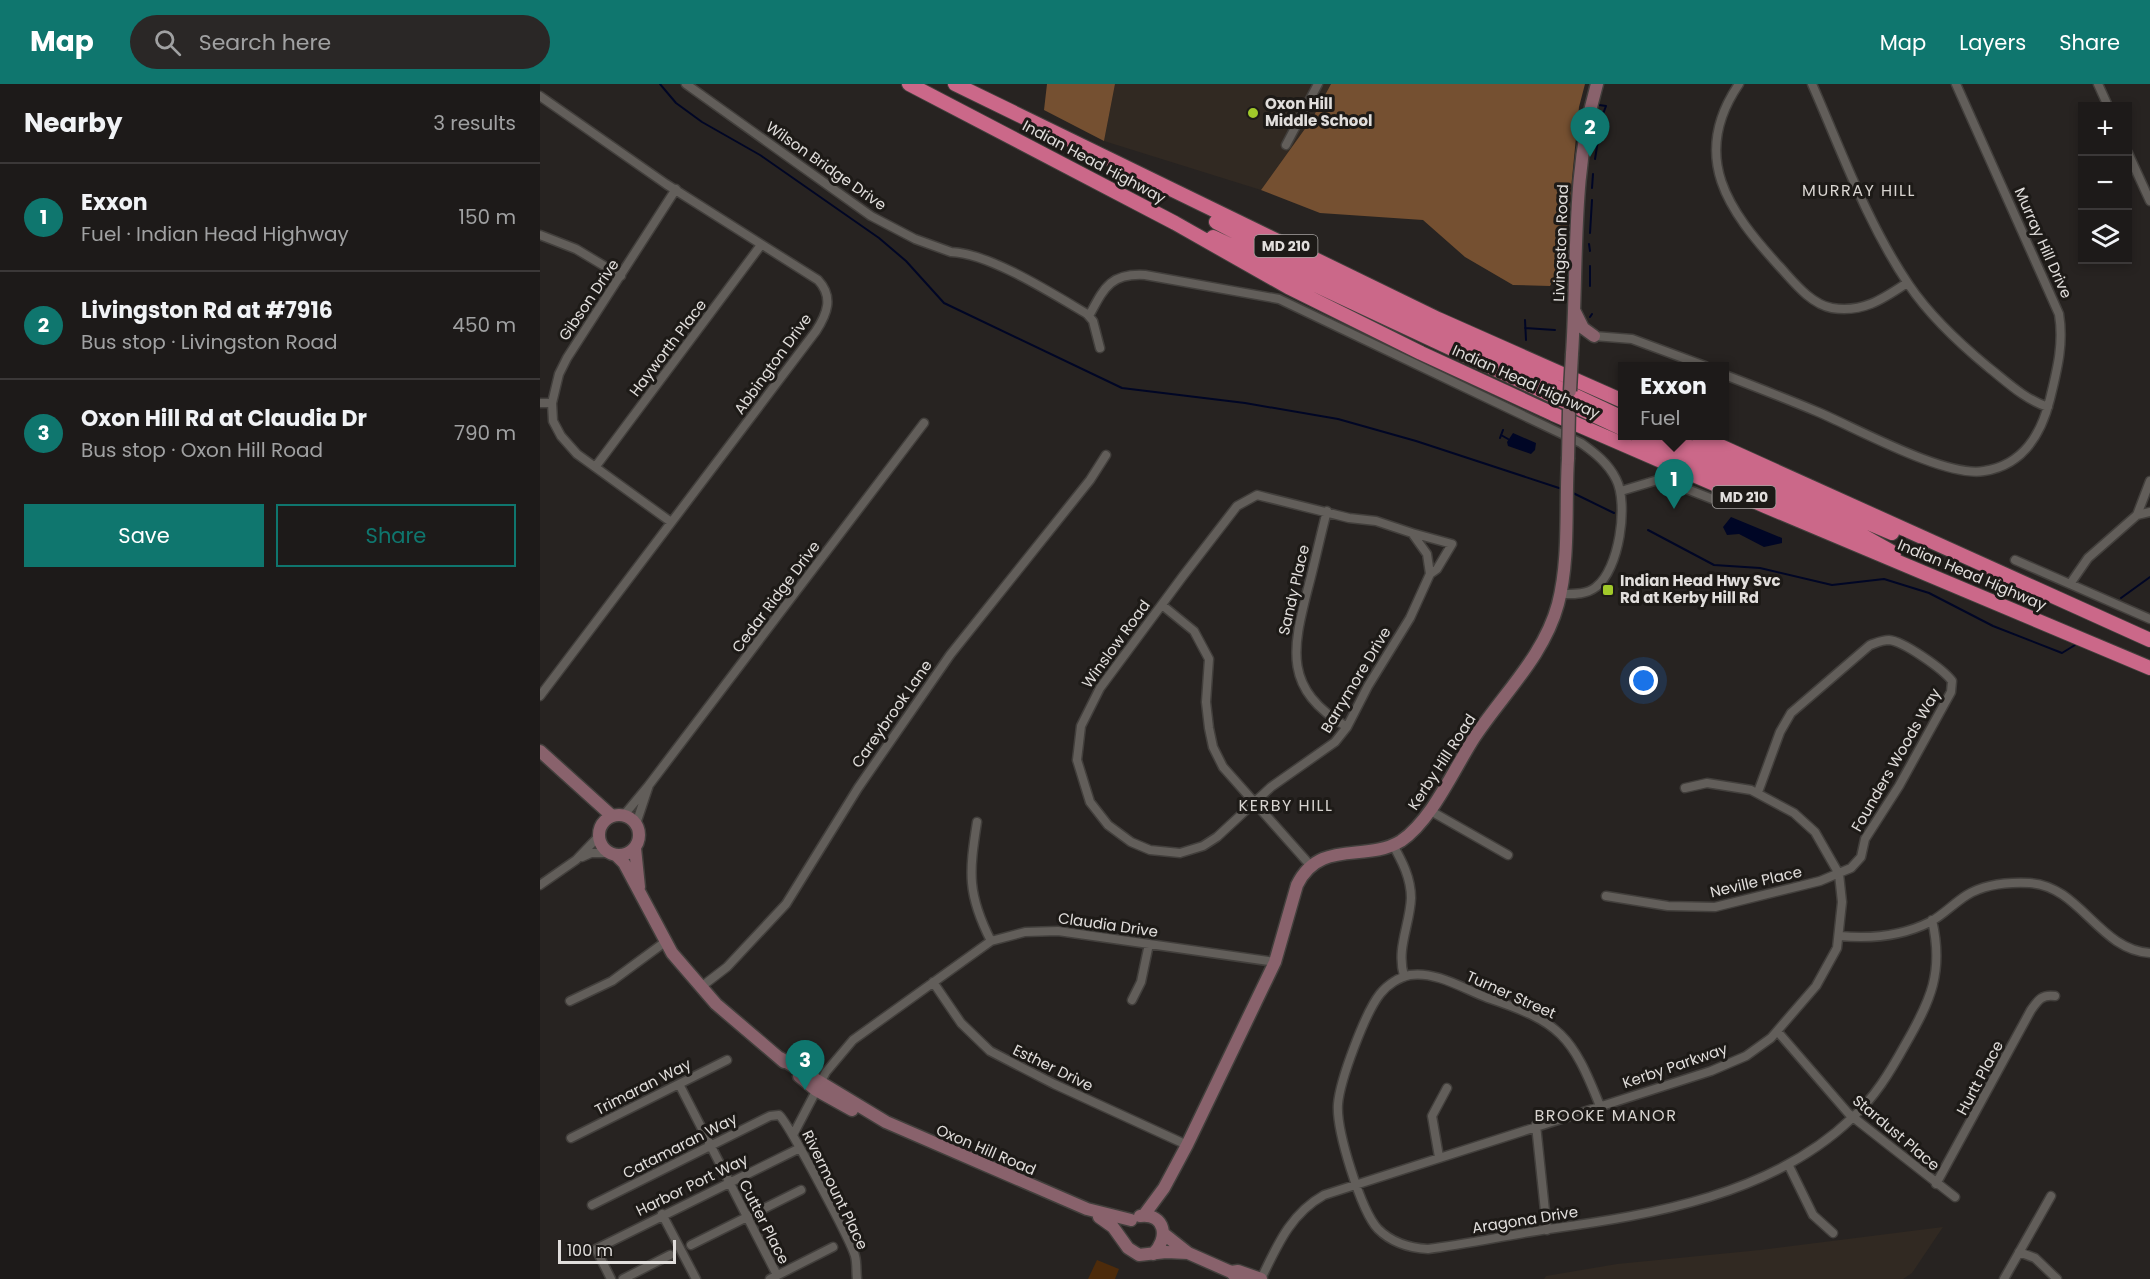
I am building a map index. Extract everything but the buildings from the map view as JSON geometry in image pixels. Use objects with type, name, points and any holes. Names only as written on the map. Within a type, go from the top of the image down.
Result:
[{"type":"highway","name":"Indian Head Highway","points":[[909,84],[1174,223],[1288,287],[1431,357],[1553,414],[2150,668]]},
{"type":"highway","name":"Indian Head Highway","points":[[955,84],[1438,320],[1618,399]]},
{"type":"highway","points":[[1116,164],[1232,231],[1618,426]]},
{"type":"highway","points":[[1174,223],[1225,241],[1570,401],[1618,416]]},
{"type":"highway","points":[[1648,440],[1860,534],[1935,578]]},
{"type":"highway","points":[[1675,440],[1865,523],[2034,588]]},
{"type":"highway","name":"Indian Head Highway","points":[[1709,440],[2150,640]]},
{"type":"main road","name":"Livingston Road","points":[[1570,401],[1577,184],[1587,120],[1597,84]]},
{"type":"main road","points":[[1572,354],[1581,342],[1594,336],[1583,328],[1573,307]]},
{"type":"main road","name":"Kerby Hill Road","points":[[1311,866],[1329,856],[1393,845],[1413,830],[1429,810],[1474,738],[1543,642],[1560,594],[1570,401]]},
{"type":"main road","points":[[540,751],[585,794],[636,824],[639,840],[635,848],[627,854],[613,854],[603,849],[597,818],[585,794]]},
{"type":"main road","points":[[599,833],[602,824],[618,815]]},
{"type":"main road","name":"Oxon Hill Road","points":[[635,848],[639,891]]},
{"type":"main road","name":"Oxon Hill Road","points":[[613,854],[624,863],[665,942],[716,1004],[841,1105],[875,1117],[1087,1209],[1131,1220]]},
{"type":"main road","points":[[1188,1253],[1139,1256],[1133,1253],[1124,1242],[1124,1234],[1131,1220],[1144,1215],[1164,1188],[1187,1145],[1275,962],[1297,885],[1311,866]]},
{"type":"main road","points":[[1153,1254],[1162,1246],[1164,1234],[1159,1221],[1164,1188]]},
{"type":"main road","name":"Oxon Hill Road","points":[[1087,1209],[1113,1227],[1124,1242]]},
{"type":"main road","points":[[1144,1215],[1159,1221]]},
{"type":"main road","points":[[1164,1234],[1188,1253],[1234,1276],[1238,1271],[1261,1279]]},
{"type":"street","name":"Wilson Bridge Drive","points":[[686,84],[882,222],[951,252],[962,252],[991,263],[1025,279],[1089,316]]},
{"type":"street","points":[[1286,145],[1318,84]]},
{"type":"street","points":[[1739,84],[1724,114],[1717,162],[1727,199],[1765,251],[1804,292],[1830,307],[1853,309],[1874,304],[1908,283]]},
{"type":"street","points":[[1812,84],[1863,204],[1908,283],[1943,325],[1970,352],[2016,390],[2035,403],[2048,407]]},
{"type":"street","name":"Murray Hill Drive","points":[[1729,377],[1905,450],[1964,471],[1991,470],[2020,456],[2037,436],[2048,407],[2061,348],[2061,325],[2057,304],[1956,84]]},
{"type":"street","points":[[2098,84],[2106,102]]},
{"type":"street","name":"Abbington Drive","points":[[540,96],[676,189],[818,280],[826,294],[827,312],[540,696]]},
{"type":"street","points":[[2128,156],[2150,201]]},
{"type":"street","name":"Gibson Drive","points":[[671,522],[574,451],[561,436],[554,421],[552,403],[562,366],[676,189]]},
{"type":"street","points":[[540,236],[571,246],[621,276]]},
{"type":"street","name":"Hayworth Place","points":[[596,466],[761,245]]},
{"type":"street","points":[[1100,348],[1094,321],[1089,316],[1110,282],[1128,275],[1182,280],[1279,299],[1581,443],[1609,467],[1621,491],[1622,520],[1608,573],[1591,591],[1560,594]]},
{"type":"street","points":[[1594,336],[1632,339],[1694,362]]},
{"type":"street","points":[[540,404],[552,403]]},
{"type":"street","name":"Cedar Ridge Drive","points":[[618,815],[649,785],[924,423]]},
{"type":"street","name":"Careybrook Lane","points":[[701,987],[727,967],[786,904],[858,788],[950,655],[1090,480],[1106,455]]},
{"type":"street","points":[[1621,491],[1661,479],[1715,500]]},
{"type":"street","points":[[2070,584],[2088,558],[2137,515],[2150,481]]},
{"type":"street","name":"Winslow Road","points":[[1254,802],[1203,846],[1186,852],[1169,853],[1150,850],[1131,842],[1107,825],[1090,802],[1077,760],[1083,718],[1100,688],[1232,511],[1247,498],[1267,496],[1376,521],[1452,544]]},
{"type":"street","name":"Sandy Place","points":[[1327,511],[1297,629],[1295,657],[1304,685],[1317,705],[1347,727]]},
{"type":"street","points":[[2137,515],[2150,512]]},
{"type":"street","points":[[1412,533],[1427,554],[1430,574]]},
{"type":"street","name":"Barrymore Drive","points":[[1254,802],[1279,780],[1332,745],[1347,727],[1421,597],[1430,574],[1437,569],[1452,544]]},
{"type":"street","points":[[2015,560],[2150,619]]},
{"type":"street","points":[[1162,604],[1190,626],[1205,648],[1209,659],[1206,702],[1213,747],[1223,767],[1311,866]]},
{"type":"street","name":"Founders Woods Way","points":[[1758,792],[1778,738],[1791,713],[1870,645],[1886,640],[1898,643],[1941,671],[1952,683],[1952,690],[1907,771],[1865,838],[1861,857],[1853,867],[1839,874]]},
{"type":"street","name":"Kerby Parkway","points":[[1261,1279],[1285,1230],[1294,1218],[1316,1199],[1356,1183],[1723,1066],[1746,1056],[1778,1032],[1826,971],[1840,936],[1842,902],[1839,874],[1807,823],[1758,792],[1707,783],[1685,788]]},
{"type":"street","name":"Cedar Ridge Drive","points":[[636,824],[649,785]]},
{"type":"street","points":[[1429,810],[1508,855]]},
{"type":"street","points":[[977,822],[970,863],[971,882],[981,919],[991,941]]},
{"type":"street","points":[[576,860],[599,833]]},
{"type":"street","points":[[1393,845],[1404,867],[1410,889],[1410,909],[1402,944],[1401,966],[1404,976]]},
{"type":"street","points":[[540,885],[576,860],[591,853],[613,854]]},
{"type":"street","name":"Neville Place","points":[[1606,896],[1668,906],[1715,907],[1767,896],[1839,874]]},
{"type":"street","points":[[1840,936],[1884,936],[1932,920],[1969,894],[1983,889],[2009,883],[2033,883],[2049,887],[2068,900],[2117,943],[2150,953]]},
{"type":"street","name":"Aragona Drive","points":[[1404,976],[1385,988],[1375,1000],[1341,1087],[1338,1104],[1340,1130],[1356,1183],[1376,1227],[1391,1238],[1412,1248],[1440,1248],[1662,1210],[1706,1199],[1788,1164],[1853,1118],[1889,1074],[1930,995],[1938,966],[1932,920]]},
{"type":"street","name":"Claudia Drive","points":[[793,1135],[818,1086],[846,1046],[991,941],[1025,932],[1047,931],[1275,962]]},
{"type":"street","points":[[570,1001],[612,981],[665,942]]},
{"type":"street","points":[[1132,1000],[1141,982],[1149,944]]},
{"type":"street","name":"Turner Street","points":[[1404,976],[1416,974],[1439,978],[1505,1003],[1553,1027],[1575,1050],[1600,1106]]},
{"type":"street","name":"Esther Drive","points":[[933,982],[970,1034],[990,1051],[1054,1084],[1187,1145]]},
{"type":"street","name":"Hurtt Place","points":[[1936,1184],[2031,1010],[2046,995],[2055,996]]},
{"type":"street","name":"Stardust Place","points":[[1778,1032],[1853,1118],[1955,1197]]},
{"type":"street","name":"Trimaran Way","points":[[571,1138],[727,1060]]},
{"type":"street","name":"Cutter Place","points":[[679,1084],[747,1217],[773,1277]]},
{"type":"street","points":[[1439,1157],[1432,1116],[1447,1088]]},
{"type":"street","name":"Catamaran Way","points":[[592,1205],[770,1116],[781,1117]]},
{"type":"street","name":"Rivermount Place","points":[[781,1117],[800,1148],[855,1255],[857,1279]]},
{"type":"street","points":[[1536,1125],[1547,1230]]},
{"type":"street","name":"Harbor Port Way","points":[[611,1279],[596,1248],[800,1148]]},
{"type":"street","points":[[1788,1164],[1813,1215],[1833,1233]]},
{"type":"street","points":[[691,1245],[801,1190]]},
{"type":"street","points":[[2004,1279],[2051,1196]]},
{"type":"street","points":[[662,1214],[696,1279]]},
{"type":"street","points":[[773,1277],[833,1247]]},
{"type":"street","points":[[2019,1252],[2035,1258],[2057,1279]]},
{"type":"street","points":[[623,1279],[670,1256]]},
{"type":"shaded area","points":[[1047,84],[1115,84],[1104,141],[1044,110]]},
{"type":"shaded area","points":[[1115,84],[1331,84],[1312,119],[1261,190],[1104,141]]},
{"type":"shaded area","points":[[1331,84],[1585,84],[1579,107],[1564,260],[1550,286],[1513,285],[1465,257],[1423,220],[1320,213],[1261,190],[1312,119]]},
{"type":"shaded area","points":[[1943,1227],[1912,1273],[1903,1279],[1544,1279],[1546,1276],[1617,1264],[1760,1250]]},
{"type":"shaded area","points":[[1097,1260],[1119,1269],[1115,1279],[1088,1279]]},
{"type":"water","points":[[1513,433],[1536,443],[1535,450],[1531,454],[1508,446],[1507,442]]},
{"type":"water","points":[[1731,517],[1782,538],[1782,543],[1764,547],[1739,534],[1727,535],[1723,527]]},
{"type":"waterway","points":[[660,84],[676,103],[702,122],[760,155],[879,238],[906,261],[944,303],[1122,388],[1245,403],[1338,419],[1416,441],[1562,489]]},
{"type":"waterway","points":[[1599,105],[1606,106],[1603,114]]},
{"type":"waterway","points":[[1595,159],[1598,140]]},
{"type":"waterway","points":[[1592,188],[1593,174]]},
{"type":"waterway","points":[[1590,233],[1592,200]]},
{"type":"waterway","points":[[1589,244],[1590,251]]},
{"type":"waterway","points":[[1590,266],[1590,286]]},
{"type":"waterway","points":[[1525,320],[1526,340]]},
{"type":"waterway","points":[[1525,328],[1555,330]]},
{"type":"waterway","points":[[1500,438],[1503,430]]},
{"type":"waterway","points":[[1501,435],[1508,439]]},
{"type":"waterway","points":[[1573,493],[1614,513]]},
{"type":"waterway","points":[[1648,530],[1714,565],[1760,568],[1832,585],[1884,579],[1929,593],[1993,626],[2062,653],[2075,645]]},
{"type":"waterway","points":[[2121,598],[2150,577]]},
{"type":"place","name":"Oxon Hill Middle School","points":[[1253,113]]},
{"type":"place","name":"Livingston Rd at #7916","points":[[1590,157]]},
{"type":"place","name":"Exxon","points":[[1674,509]]},
{"type":"place","name":"Indian Head Hwy Svc Rd at Kerby Hill Rd","points":[[1608,590]]},
{"type":"place","name":"Oxon Hill Rd at Claudia Dr","points":[[805,1090]]},
{"type":"district","name":"MURRAY HILL","points":[[1859,190]]},
{"type":"district","name":"KERBY HILL","points":[[1286,805]]},
{"type":"district","name":"BROOKE MANOR","points":[[1606,1115]]}]
